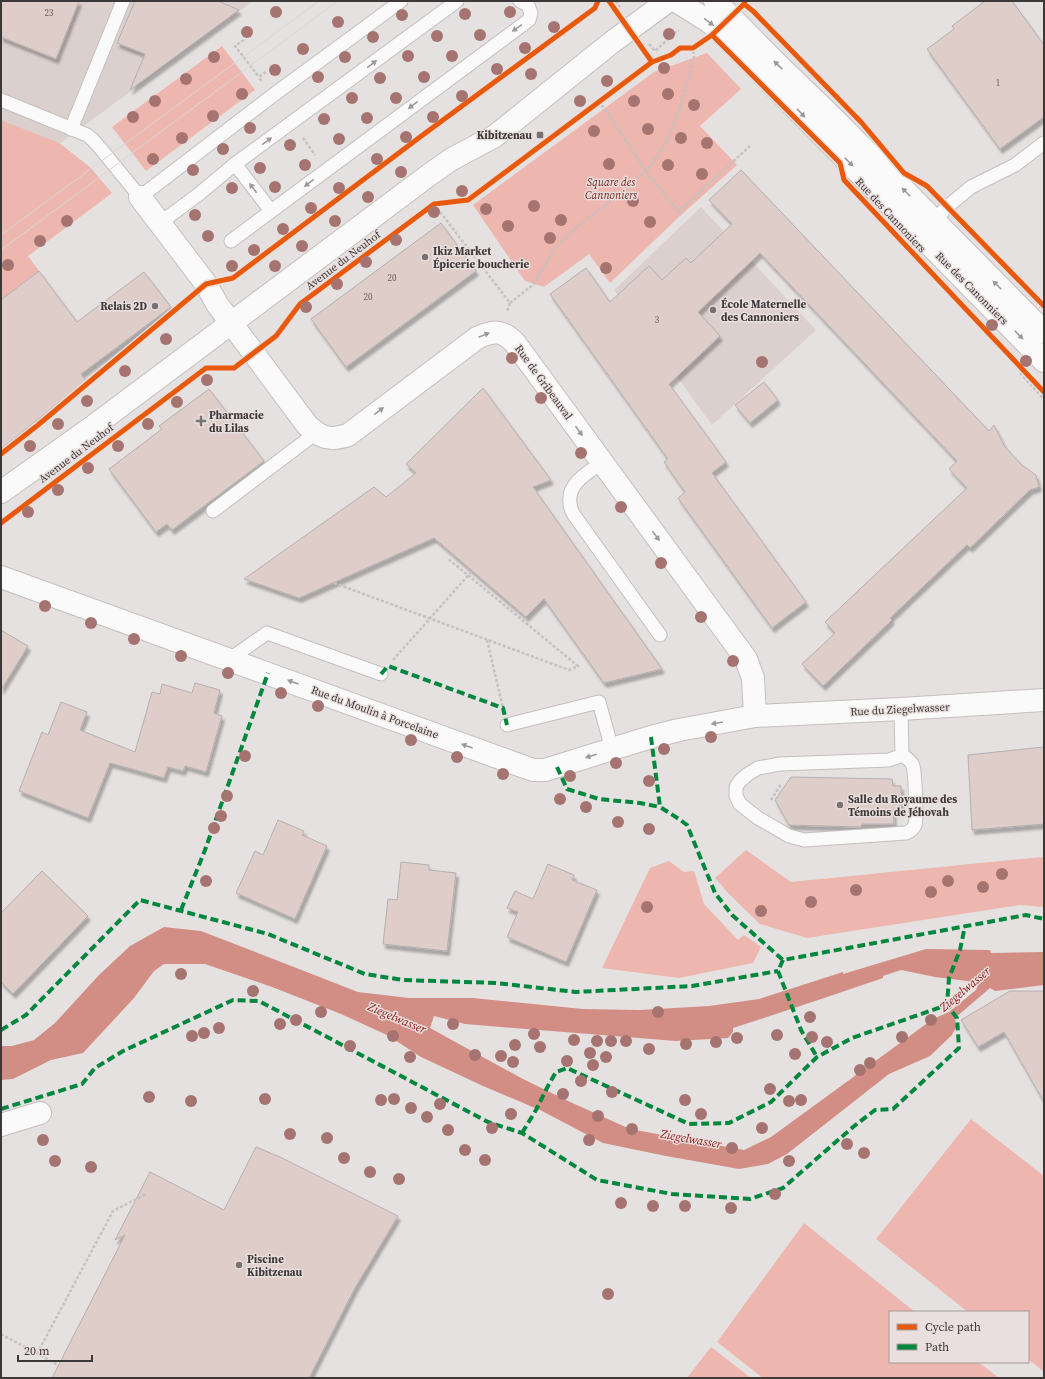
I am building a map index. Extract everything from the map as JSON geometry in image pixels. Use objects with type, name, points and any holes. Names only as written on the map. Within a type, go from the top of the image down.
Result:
[{"type":"street","name":"Avenue du Neuhof","points":[[3,491],[91,428],[446,163],[495,136],[611,43],[668,1]]},
{"type":"street","name":"Rue des Canonniers","points":[[676,1],[708,21],[715,32],[927,227],[1044,332]]},
{"type":"street","name":"Rue des Canonniers","points":[[715,1],[927,227],[1044,361]]},
{"type":"street","points":[[140,197],[206,284],[216,304],[307,426],[316,433],[325,437],[337,439],[348,435],[477,338],[489,332],[499,332]]},
{"type":"street","name":"Rue de Gribeauval","points":[[499,332],[508,336],[515,343],[746,659],[753,678],[755,716]]},
{"type":"street","name":"Rue du Moulin à Porcelaine","points":[[1,577],[533,770],[545,770],[679,730],[755,716]]},
{"type":"street","name":"Rue du Ziegelwasser","points":[[755,716],[1044,700]]},
{"type":"street","points":[[1,1125],[40,1113]]},
{"type":"lane","points":[[71,129],[123,1]]},
{"type":"lane","points":[[1,100],[87,135],[93,140],[140,197],[272,96],[401,1]]},
{"type":"lane","points":[[160,223],[199,194],[235,164],[457,1]]},
{"type":"lane","points":[[231,241],[528,20],[532,13],[528,5],[520,1]]},
{"type":"lane","points":[[927,227],[972,187],[1015,165],[1044,143]]},
{"type":"lane","points":[[235,164],[271,211]]},
{"type":"lane","points":[[213,511],[316,433]]},
{"type":"lane","points":[[603,462],[582,476],[572,488],[569,502],[574,516],[660,636]]},
{"type":"lane","points":[[230,659],[267,633],[381,674]]},
{"type":"lane","points":[[507,725],[600,702],[612,749]]},
{"type":"lane","points":[[901,709],[902,755]]},
{"type":"lane","points":[[902,755],[909,760],[913,766],[916,798],[916,824],[912,830],[906,833],[804,840],[789,836],[758,818],[740,804],[736,796],[736,787],[740,781],[758,768],[780,764],[889,760],[902,755]]},
{"type":"path","points":[[686,48],[693,48],[715,32]]},
{"type":"path","points":[[244,40],[236,46],[258,77]]},
{"type":"path","points":[[499,332],[510,303],[534,284],[554,250],[578,226],[633,184],[646,171],[666,143],[680,108],[694,58],[693,48]]},
{"type":"path","points":[[593,106],[605,97]]},
{"type":"path","points":[[599,101],[646,171],[681,215]]},
{"type":"path","points":[[678,212],[750,146]]},
{"type":"path","points":[[338,199],[350,190]]},
{"type":"path","points":[[428,208],[434,204],[441,203]]},
{"type":"path","points":[[434,204],[510,303]]},
{"type":"path","points":[[1022,369],[1044,392]]},
{"type":"path","points":[[334,583],[569,670],[578,666],[447,558]]},
{"type":"path","points":[[393,660],[472,571]]},
{"type":"path","points":[[487,640],[503,708]]},
{"type":"path","points":[[771,800],[784,780]]},
{"type":"path","points":[[37,1354],[113,1211],[146,1194]]},
{"type":"path","points":[[1,1334],[58,1366]]},
{"type":"shaded area","points":[[1,1],[253,1],[1,187]]},
{"type":"shaded area","name":"École Maternelle des Cannoniers","points":[[701,207],[816,330],[712,425],[614,290]]},
{"type":"green space","points":[[222,46],[255,90],[146,171],[112,127]]},
{"type":"green space","name":"Square des Cannoniers","points":[[707,53],[741,89],[700,126],[737,165],[681,215],[610,283],[589,254],[544,287],[525,281],[473,205],[654,72]]},
{"type":"green space","points":[[1,120],[59,143],[90,167],[112,193],[28,256],[39,271],[1,300]]},
{"type":"green space","points":[[746,850],[791,882],[1044,857],[1044,907],[1020,905],[807,938],[760,924],[715,878]]},
{"type":"green space","points":[[669,861],[684,872],[694,871],[704,904],[738,940],[744,935],[761,947],[753,963],[679,978],[602,968],[650,868]]},
{"type":"green space","points":[[971,1119],[1044,1176],[1044,1372],[1029,1360],[1029,1311],[967,1311],[876,1239]]},
{"type":"green space","points":[[804,1223],[914,1311],[889,1311],[889,1363],[979,1363],[999,1378],[763,1378],[717,1342]]},
{"type":"green space","points":[[711,1347],[751,1378],[687,1378]]},
{"type":"water","name":"Ziegelwasser","points":[[164,927],[201,931],[358,992],[409,998],[473,998],[583,1009],[639,1010],[709,1006],[759,999],[843,972],[843,974],[926,949],[990,950],[991,953],[1044,952],[1044,985],[995,991],[990,988],[955,1018],[956,1027],[952,1035],[930,1056],[889,1074],[787,1154],[768,1164],[739,1169],[603,1143],[542,1111],[483,1086],[421,1057],[387,1035],[341,1014],[272,987],[205,964],[164,964],[154,971],[134,998],[83,1053],[51,1060],[13,1079],[1,1080],[1,1046],[12,1046],[34,1040],[55,1023],[99,975],[130,946]],"holes":[[[901,970],[935,977],[975,982],[978,985],[976,990],[949,1012],[933,1019],[771,1137],[744,1150],[630,1129],[521,1078],[430,1028],[434,1016],[465,1024],[676,1041],[728,1038],[733,1032],[733,1028],[883,978],[883,976]]]},
{"type":"building","points":[[1,1],[79,1],[56,59],[1,37]]},
{"type":"building","points":[[135,1],[218,1],[239,10],[130,90],[145,54],[117,43]]},
{"type":"building","points":[[985,1],[1012,1],[1044,45],[1044,117],[1000,149],[927,49],[954,29],[952,26]]},
{"type":"building","points":[[741,170],[989,431],[994,425],[1005,447],[1022,465],[1036,475],[1039,487],[1030,490],[970,548],[967,545],[890,618],[892,620],[823,686],[802,664],[835,633],[825,622],[967,488],[949,469],[957,461],[760,253],[698,312],[720,336],[669,384],[726,462],[712,473],[806,602],[772,628],[678,498],[685,492],[664,462],[668,459],[550,294],[586,268],[610,302],[649,266],[662,280],[686,258],[691,263],[732,224],[709,200]]},
{"type":"building","points":[[441,223],[476,271],[346,367],[311,319]]},
{"type":"building","points":[[39,271],[77,322],[144,272],[171,307],[81,374],[86,381],[1,449],[1,300]]},
{"type":"building","points":[[764,382],[778,400],[750,423],[735,405]]},
{"type":"building","points":[[483,388],[551,480],[533,487],[662,669],[604,683],[544,599],[526,617],[434,538],[299,598],[244,579],[374,487],[386,497],[416,473],[406,464]]},
{"type":"building","points":[[209,389],[264,461],[172,530],[167,524],[156,532],[109,469],[162,429],[159,426]]},
{"type":"building","points":[[1,630],[28,646],[1,690]]},
{"type":"building","points":[[195,683],[220,690],[214,713],[222,716],[206,772],[185,766],[183,771],[168,767],[164,778],[110,763],[88,818],[19,791],[42,732],[48,735],[61,702],[87,712],[80,730],[135,752],[152,692],[160,694],[162,684],[192,693]]},
{"type":"building","points":[[1044,747],[1044,824],[972,830],[968,755]]},
{"type":"building","name":"Salle du Royaume des Témoins de Jéhovah","points":[[791,777],[892,779],[893,786],[901,786],[901,811],[893,810],[894,824],[862,824],[861,827],[789,825],[775,800]]},
{"type":"building","points":[[278,820],[304,831],[302,835],[327,846],[295,919],[236,893],[255,851],[263,855]]},
{"type":"building","points":[[401,862],[429,865],[429,870],[456,873],[447,951],[383,944],[388,899],[397,900]]},
{"type":"building","points":[[548,864],[574,875],[572,880],[597,890],[566,962],[507,937],[518,912],[507,908],[515,891],[533,899]]},
{"type":"building","points":[[42,871],[88,916],[13,994],[1,982],[1,913]]},
{"type":"building","points":[[1010,991],[1044,991],[1044,1102],[1004,1032],[978,1047],[961,1020]]},
{"type":"building","name":"Piscine Kibitzenau","points":[[256,1147],[280,1157],[398,1216],[355,1288],[309,1378],[52,1378],[125,1235],[115,1240],[150,1172],[224,1210]]},
{"type":"tram line","points":[[1,235],[319,1]]},
{"type":"tram line","points":[[1,250],[338,1]]},
{"type":"marked path","points":[[381,674],[388,666],[503,708],[507,725]]},
{"type":"marked path","points":[[181,910],[205,850],[268,673]]},
{"type":"marked path","points":[[651,737],[660,807],[687,825],[715,893],[732,915],[783,960],[1026,915],[1044,919]]},
{"type":"marked path","points":[[557,767],[567,789],[599,799],[640,803],[660,807]]},
{"type":"marked path","points":[[1,1030],[26,1015],[140,900],[268,934],[365,974],[403,980],[496,983],[576,992],[692,986],[778,971]]},
{"type":"marked path","points":[[522,1133],[556,1072],[567,1068],[689,1124],[729,1123],[771,1102],[817,1057],[852,1038],[947,1005],[949,978],[960,950],[965,926]]},
{"type":"marked path","points":[[783,960],[778,971],[801,1030],[817,1057]]},
{"type":"marked path","points":[[1,1109],[82,1084],[95,1068],[123,1051],[233,1000],[259,1001],[488,1122],[522,1133],[597,1180],[672,1194],[750,1199],[783,1188],[853,1127],[875,1110],[893,1109],[959,1048],[957,1018],[947,1005]]},
{"type":"cycle path","points":[[1,454],[38,425],[206,284],[233,278],[420,137],[595,8],[598,1]]},
{"type":"cycle path","points":[[609,1],[652,62]]},
{"type":"cycle path","points":[[1,523],[206,368],[234,368],[276,336],[300,304],[434,204],[468,200],[652,62],[671,55],[680,48],[693,48],[712,35],[744,4],[745,1]]},
{"type":"cycle path","points":[[744,4],[753,11],[861,122],[904,173],[927,186],[1044,306]]},
{"type":"cycle path","name":"Rue des Cannoniers","points":[[712,35],[840,163],[844,180],[1044,392]]},
{"type":"place","name":"Kibitzenau","points":[[540,135]]},
{"type":"place","name":"Ikiz Market Épicerie boucherie","points":[[425,257]]},
{"type":"place","name":"Relais 2D","points":[[155,306]]},
{"type":"place","name":"École Maternelle des Cannoniers","points":[[713,310]]},
{"type":"place","name":"Pharmacie du Lilas","points":[[201,421]]},
{"type":"place","name":"Salle du Royaume des Témoins de Jéhovah","points":[[840,805]]},
{"type":"place","name":"Piscine Kibitzenau","points":[[239,1265]]}]
